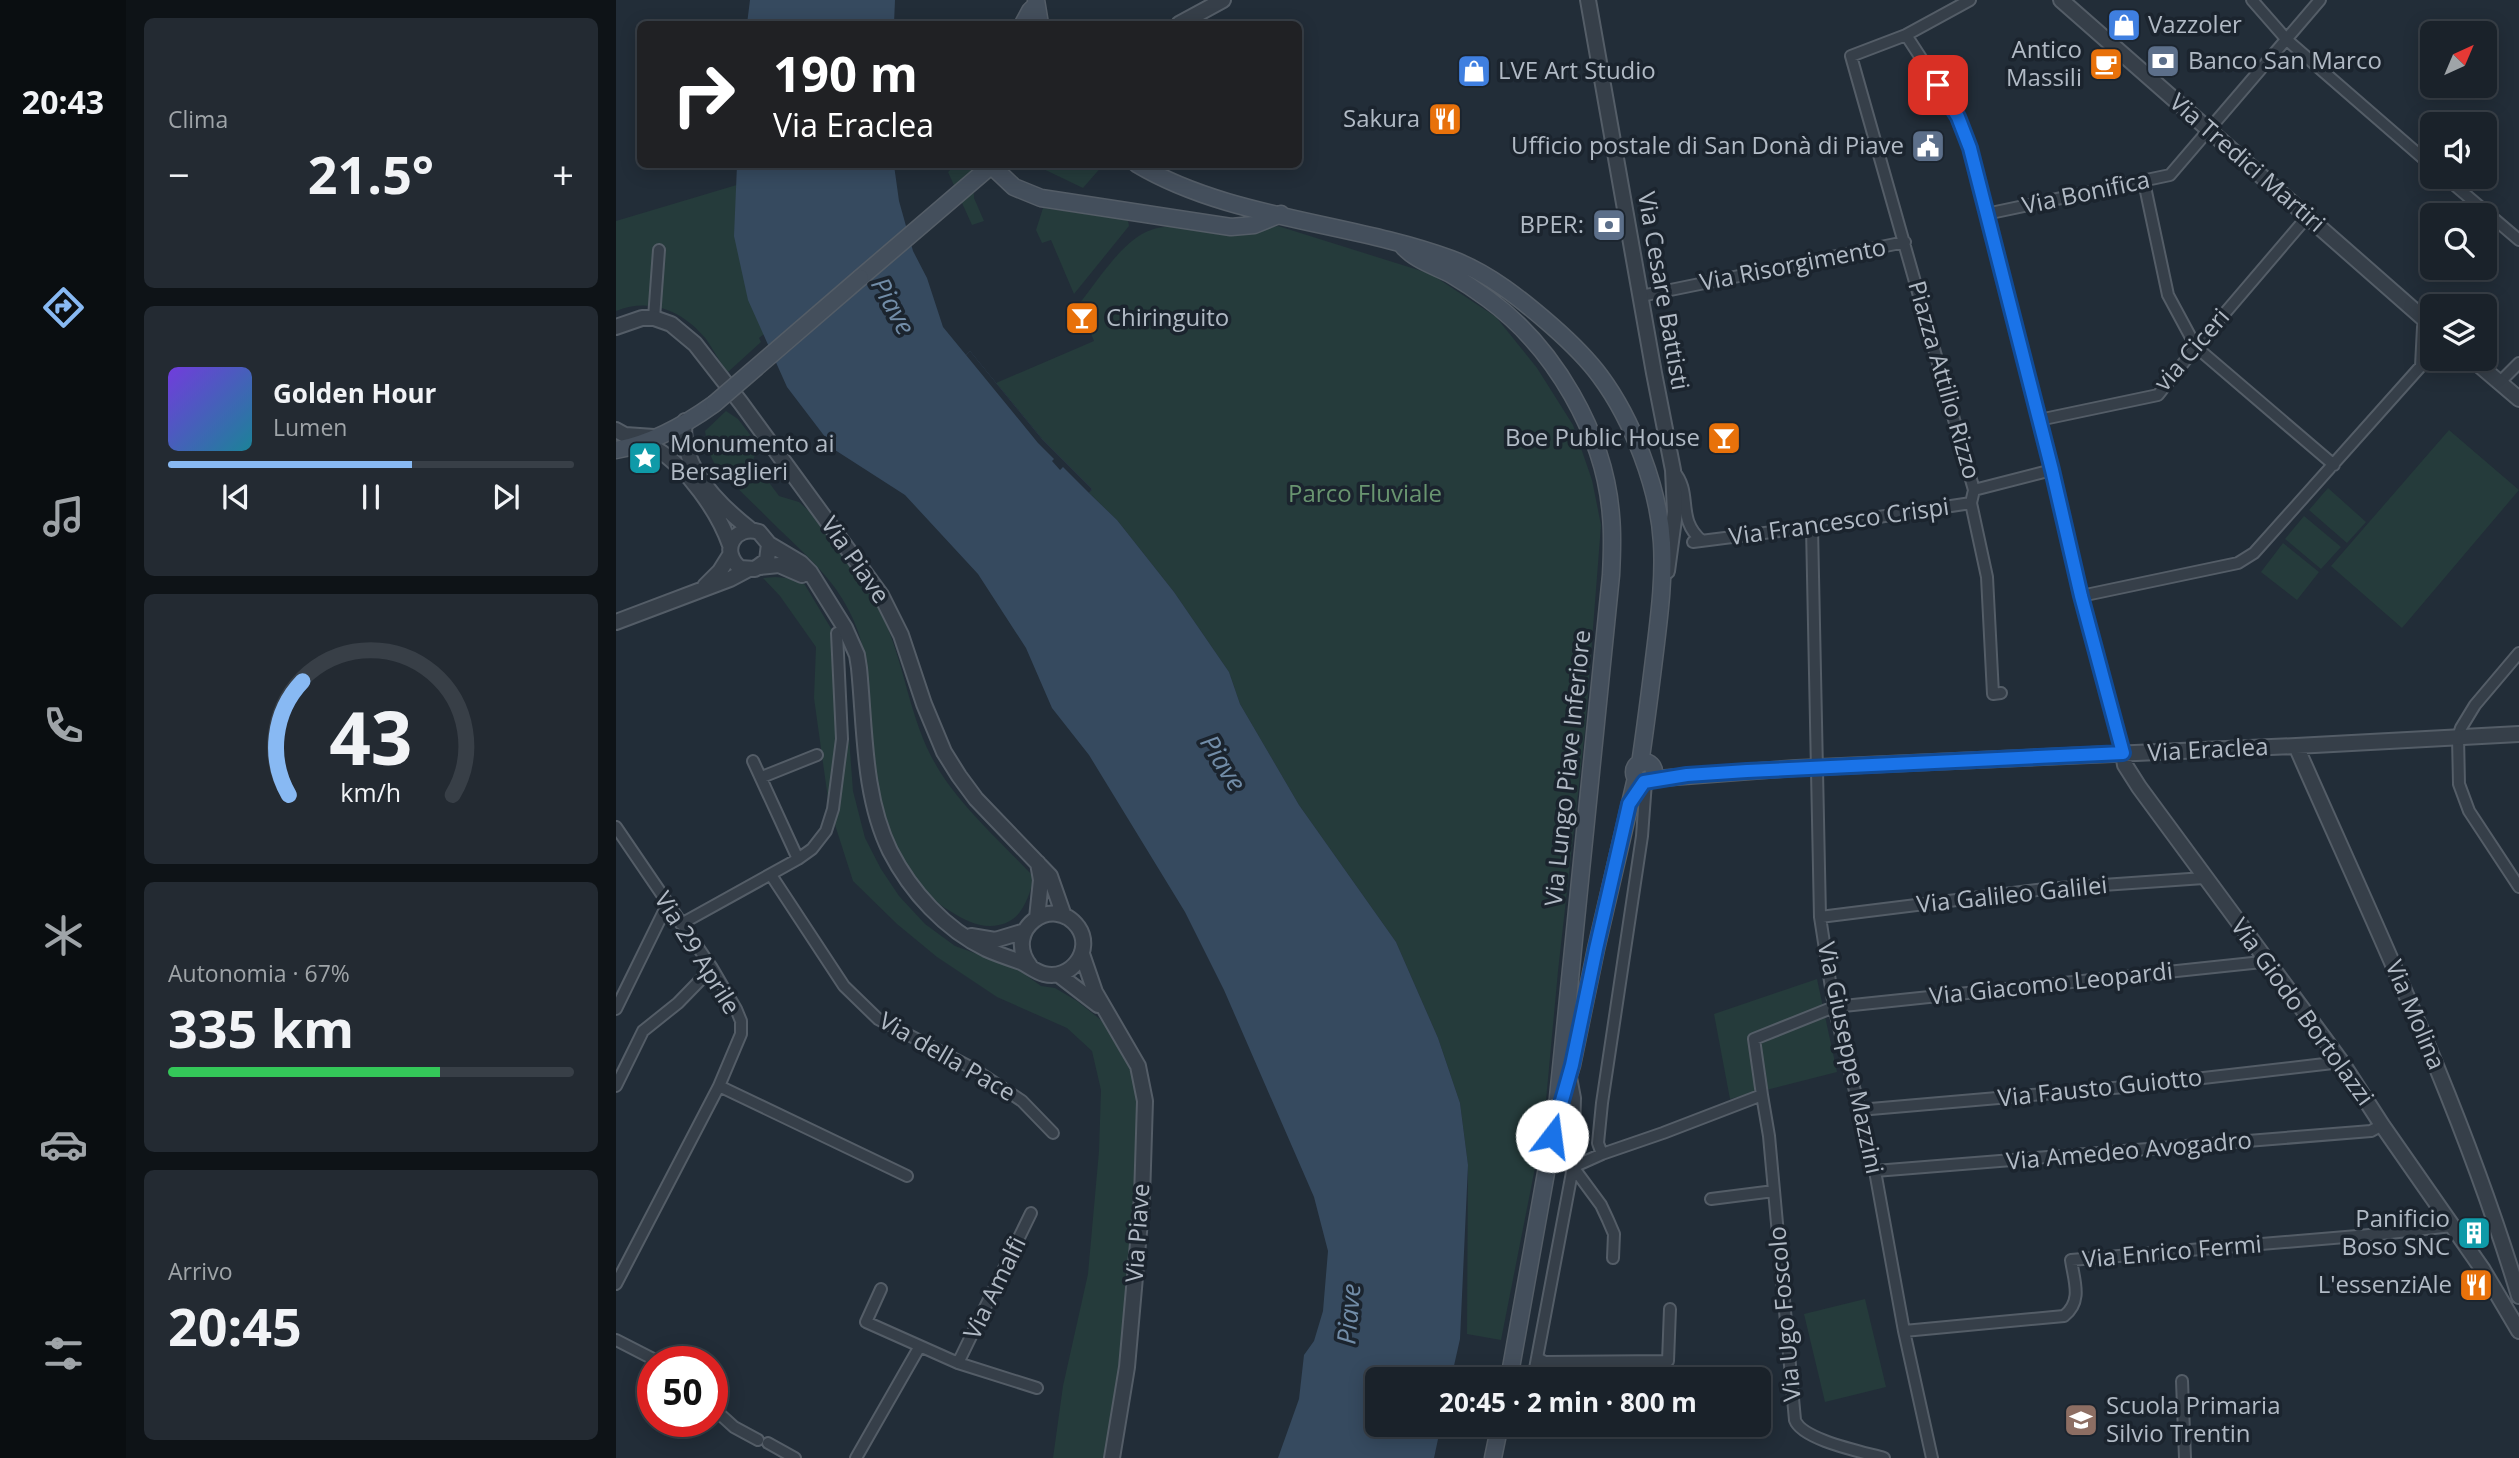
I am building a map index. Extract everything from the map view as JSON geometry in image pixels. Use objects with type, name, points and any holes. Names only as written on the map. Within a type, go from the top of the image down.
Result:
[{"type":"main road","points":[[1033,21],[1036,2]]},
{"type":"main road","points":[[623,449],[654,437],[713,404],[989,168]]},
{"type":"main road","points":[[997,168],[1007,181],[1026,194],[1066,204],[1231,227],[1254,225],[1281,214]]},
{"type":"main road","name":"Via Lungo Piave Inferiore","points":[[1145,168],[1201,193],[1452,259],[1493,280],[1535,312],[1589,362],[1628,423],[1650,483],[1660,525],[1661,593]]},
{"type":"main road","name":"Via Lungo Piave Inferiore","points":[[1402,245],[1411,254],[1475,289],[1516,321],[1534,342],[1563,383],[1588,431],[1599,459],[1611,514],[1611,575],[1556,1117],[1511,1367]]},
{"type":"main road","name":"Via Cesare Battisti","points":[[1646,774],[1649,709],[1661,593]]},
{"type":"main road","points":[[1556,1117],[1570,1072],[1629,804],[1646,774]]},
{"type":"main road","points":[[1493,1458],[1497,1437]]},
{"type":"street","name":"Via Cesare Battisti","points":[[1588,0],[1673,468],[1675,512],[1668,568],[1661,593]]},
{"type":"street","points":[[1970,0],[1906,35],[1958,117],[1970,148],[2052,470],[2081,596],[2123,753]]},
{"type":"street","name":"Via Tredici Martiri","points":[[2061,0],[2420,315]]},
{"type":"street","points":[[2252,0],[2287,40],[2420,156]]},
{"type":"street","name":"Via Bonifica","points":[[1986,214],[2169,175],[2320,0]]},
{"type":"street","points":[[1184,21],[1217,2]]},
{"type":"street","name":"Piazza Attilio Rizzo","points":[[1906,35],[1851,56],[1974,490],[2052,470]]},
{"type":"street","points":[[2144,182],[2168,295],[2196,347],[2334,465]]},
{"type":"street","points":[[2459,189],[2519,240]]},
{"type":"street","name":"via Ciceri","points":[[2039,420],[2158,394],[2307,217]]},
{"type":"street","name":"Via Risorgimento","points":[[1641,296],[1905,242]]},
{"type":"street","points":[[616,327],[630,320],[654,318],[659,250]]},
{"type":"street","name":"Via Piave","points":[[654,318],[671,324],[695,344],[881,595],[901,635],[924,704],[944,752],[976,799],[1050,876],[1064,916]]},
{"type":"street","points":[[2500,382],[2519,363]]},
{"type":"street","points":[[2081,596],[2238,563],[2254,553],[2420,367]]},
{"type":"street","points":[[2487,371],[2519,399]]},
{"type":"street","points":[[616,622],[754,568],[769,556],[769,544],[762,534],[751,530],[715,495],[691,466],[683,438],[685,421]]},
{"type":"street","points":[[616,430],[625,435],[654,437]]},
{"type":"street","points":[[623,449],[646,446],[655,449],[684,474],[714,509],[737,565],[754,568]]},
{"type":"street","name":"Via Cesare Battisti","points":[[1660,525],[1673,468]]},
{"type":"street","name":"Via Cesare Battisti","points":[[1673,468],[1682,481],[1689,528],[1697,541]]},
{"type":"street","name":"Via Francesco Crispi","points":[[1697,541],[1971,503],[1974,490]]},
{"type":"street","points":[[1971,503],[1987,577],[1993,694],[2001,693]]},
{"type":"street","name":"Via Giuseppe Mazzini","points":[[1812,527],[1820,917],[1834,1007],[1875,1171],[1904,1331],[1932,1458]]},
{"type":"street","points":[[702,589],[720,572],[738,533],[751,530]]},
{"type":"street","name":"Via Piave","points":[[769,544],[801,563],[810,572],[841,620],[857,655],[874,803],[885,838],[907,879],[945,923],[985,948],[1030,966]]},
{"type":"street","name":"Via Piave","points":[[754,568],[779,565],[788,567],[815,582]]},
{"type":"street","points":[[681,924],[798,859],[812,849],[826,831],[833,809],[842,739],[837,633]]},
{"type":"street","points":[[2519,653],[2475,705],[2458,737],[2459,784],[2469,811],[2519,887]]},
{"type":"street","name":"Via Eraclea","points":[[1646,774],[1687,775],[2519,734]]},
{"type":"street","name":"Via Molina","points":[[2296,746],[2406,992],[2460,1121],[2518,1293]]},
{"type":"street","name":"Via Giodo Bortolazzi","points":[[2123,753],[2125,765],[2132,776],[2204,878],[2340,1060],[2483,1270],[2519,1331]]},
{"type":"street","points":[[762,777],[817,755]]},
{"type":"street","points":[[753,761],[798,859]]},
{"type":"street","points":[[1602,1154],[1598,1143],[1602,1103],[1642,836],[1646,774]]},
{"type":"street","name":"Via 29 Aprile","points":[[616,827],[712,968],[741,1021],[737,1047],[719,1086],[616,1284]]},
{"type":"street","points":[[1037,918],[1041,880],[1038,862]]},
{"type":"street","name":"Via della Pace","points":[[771,875],[844,986],[878,1019],[974,1069],[1022,1101],[1053,1133]]},
{"type":"street","name":"Via Galileo Galilei","points":[[1820,917],[2045,889],[2204,878]]},
{"type":"street","points":[[616,1009],[667,905]]},
{"type":"street","points":[[1050,914],[1064,916],[1073,922],[1080,932],[1082,954],[1073,967],[1059,975],[1044,974],[1030,966],[1022,953],[1025,931],[1037,918],[1050,914]]},
{"type":"street","name":"Via Piave","points":[[963,934],[995,940],[1025,931]]},
{"type":"street","name":"Via Piave","points":[[1082,954],[1088,976],[1138,1066],[1145,1101],[1142,1199],[1128,1356],[1112,1458]]},
{"type":"street","name":"Via Giacomo Leopardi","points":[[1762,1095],[1754,1039],[1834,1007],[2262,962],[2266,959]]},
{"type":"street","points":[[616,1086],[643,1031],[678,1003],[712,968]]},
{"type":"street","name":"Via Piave","points":[[1059,975],[1088,996],[1109,1016]]},
{"type":"street","name":"Via Fausto Guiotto","points":[[1859,1110],[2125,1087],[2333,1063],[2340,1060]]},
{"type":"street","points":[[1535,1367],[1573,1167],[1575,1098],[1570,1072]]},
{"type":"street","points":[[719,1086],[907,1177]]},
{"type":"street","points":[[1573,1167],[1762,1095]]},
{"type":"street","name":"Via Ugo Foscolo","points":[[1762,1095],[1797,1426],[1808,1435],[1884,1458]]},
{"type":"street","name":"Via Amedeo Avogadro","points":[[1875,1171],[2371,1131],[2382,1125]]},
{"type":"street","points":[[1573,1167],[1601,1205],[1608,1220],[1614,1234],[1613,1258]]},
{"type":"street","name":"Via Ugo Foscolo","points":[[1712,1199],[1774,1191]]},
{"type":"street","name":"Via Amalfi","points":[[958,1363],[1031,1213]]},
{"type":"street","name":"Via Enrico Fermi","points":[[1904,1331],[2064,1316],[2073,1309],[2076,1297],[2071,1260],[2452,1226]]},
{"type":"street","name":"Via Giodo Bortolazzi","points":[[2483,1270],[2503,1289],[2518,1293]]},
{"type":"street","name":"Via Amalfi","points":[[881,1289],[866,1322],[958,1363],[1037,1388]]},
{"type":"street","points":[[1537,1358],[1545,1362],[1668,1361],[1670,1309]]},
{"type":"street","points":[[616,1340],[637,1351]]},
{"type":"street","points":[[856,1458],[920,1346]]},
{"type":"street","points":[[2182,1381],[2185,1458]]},
{"type":"street","points":[[728,1422],[795,1458]]},
{"type":"green space","points":[[952,168],[973,168],[974,198],[984,221],[972,225],[948,172]]},
{"type":"green space","points":[[1041,168],[1100,168],[1083,188]]},
{"type":"green space","points":[[740,184],[768,331],[759,338],[761,342],[728,372],[706,339],[677,314],[654,306],[629,307],[616,311],[616,221]]},
{"type":"green space","points":[[1043,208],[1128,220],[1129,226],[1074,294],[1051,240],[1042,243],[1036,230]]},
{"type":"green space","name":"Parco Fluviale","points":[[1173,226],[1233,236],[1278,226],[1431,274],[1496,317],[1537,368],[1573,425],[1592,480],[1601,525],[1585,731],[1544,1122],[1501,1340],[1467,1334],[1468,1165],[1460,1103],[1438,1038],[1396,942],[1299,805],[1240,704],[1229,672],[1174,592],[1117,520],[1089,493],[1092,489],[1042,439],[996,383],[1094,341],[1079,304],[1130,242],[1151,230]]},
{"type":"green space","points":[[726,411],[738,419],[758,445],[753,461],[779,496],[799,502],[809,511],[867,587],[890,633],[919,729],[945,780],[1034,877],[1023,907],[1007,923],[979,925],[944,907],[922,888],[897,851],[884,820],[876,787],[868,681],[860,639],[853,619],[839,593],[821,571],[716,467],[708,450],[705,431]]},
{"type":"green space","points":[[2449,430],[2519,490],[2402,628],[2331,566]]},
{"type":"green space","points":[[2328,488],[2366,522],[2347,543],[2309,510]]},
{"type":"green space","points":[[2304,516],[2341,547],[2321,569],[2285,539]]},
{"type":"green space","points":[[2283,543],[2319,572],[2297,600],[2261,572]]},
{"type":"green space","points":[[763,578],[798,579],[805,585],[832,630],[839,651],[846,697],[853,791],[865,838],[899,896],[925,924],[955,946],[1016,968],[1041,986],[1055,988],[1077,1001],[1117,1037],[1134,1074],[1139,1114],[1139,1149],[1126,1329],[1105,1458],[1053,1458],[1063,1386],[1088,1274],[1099,1151],[1101,1090],[1092,1051],[1067,1028],[997,997],[937,957],[897,924],[853,881],[829,806],[814,698],[816,647],[780,596]]},
{"type":"green space","points":[[1817,979],[1837,1072],[1730,1099],[1714,1014]]},
{"type":"green space","points":[[1865,1299],[1886,1387],[1825,1402],[1804,1314]]},
{"type":"water","points":[[750,0],[895,0],[894,21],[747,21]]},
{"type":"water","name":"Piave","points":[[737,168],[894,168],[899,201],[913,251],[927,278],[943,327],[966,355],[970,351],[1042,439],[1092,489],[1089,493],[1117,520],[1174,592],[1229,672],[1240,704],[1299,805],[1396,942],[1438,1038],[1460,1103],[1468,1165],[1460,1339],[1454,1367],[1365,1367],[1365,1437],[1438,1437],[1434,1458],[1278,1458],[1299,1399],[1304,1355],[1314,1341],[1323,1311],[1328,1251],[1314,1197],[1224,990],[1185,912],[1089,755],[1052,708],[1026,648],[978,574],[905,495],[835,450],[787,387],[748,300],[734,236]]},
{"type":"pier","points":[[970,351],[1042,439],[1092,489],[1089,493],[1063,467],[1060,470],[1052,461],[1054,459],[966,355]]},
{"type":"place","name":"Vazzoler","points":[[2124,25]]},
{"type":"place","name":"Banco San Marco","points":[[2163,61]]},
{"type":"place","name":"Antico Massili","points":[[2106,64]]},
{"type":"place","name":"LVE Art Studio","points":[[1474,71]]},
{"type":"place","name":"Sakura","points":[[1445,119]]},
{"type":"place","name":"Ufficio postale di San Donà di Piave","points":[[1928,146]]},
{"type":"place","name":"BPER:","points":[[1609,225]]},
{"type":"place","name":"Chiringuito","points":[[1082,318]]},
{"type":"place","name":"Boe Public House","points":[[1724,438]]},
{"type":"place","name":"Monumento ai Bersaglieri","points":[[645,458]]},
{"type":"place","name":"Panificio Boso SNC","points":[[2474,1233]]},
{"type":"place","name":"L'essenziAle","points":[[2476,1285]]},
{"type":"place","name":"Scuola Primaria Silvio Trentin","points":[[2081,1420]]},
{"type":"route","points":[[1552,1136],[1572,1065],[1629,804],[1644,782],[1687,775],[1747,771],[2123,753],[2081,596],[2052,470],[1970,148],[1958,117],[1938,85]]}]
